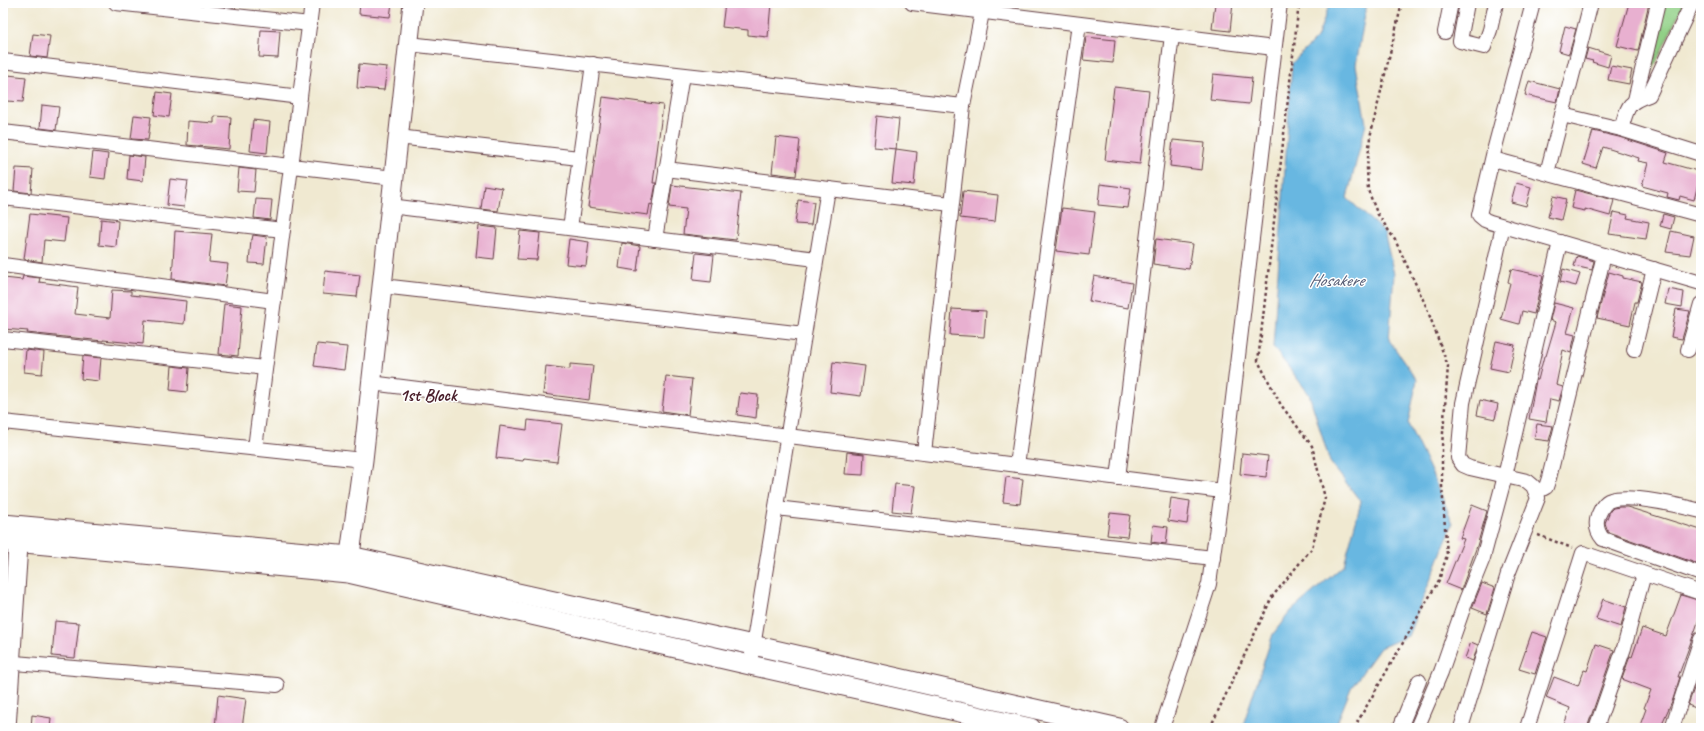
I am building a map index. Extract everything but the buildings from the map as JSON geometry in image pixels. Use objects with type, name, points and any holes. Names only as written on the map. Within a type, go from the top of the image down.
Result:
[{"type":"street","points":[[116,3],[310,24]]},
{"type":"street","points":[[255,448],[312,3]]},
{"type":"street","points":[[349,565],[371,383],[413,3]]},
{"type":"street","points":[[912,3],[983,7],[1079,24],[1274,48]]},
{"type":"street","points":[[1162,728],[1210,584],[1280,3]]},
{"type":"street","points":[[1445,32],[1450,3]]},
{"type":"street","points":[[1467,3],[1460,41],[1484,47],[1490,30],[1496,3]]},
{"type":"street","points":[[1533,3],[1492,158],[1479,215],[1485,220],[1503,226],[1701,283]]},
{"type":"street","points":[[1547,173],[1591,3]]},
{"type":"street","points":[[1635,100],[1658,3]]},
{"type":"street","points":[[1621,129],[1629,105],[1635,100],[1649,95],[1692,3]]},
{"type":"street","points":[[924,453],[963,106],[983,7]]},
{"type":"street","points":[[1016,465],[1079,24]]},
{"type":"street","points":[[1118,478],[1172,35]]},
{"type":"street","points":[[408,44],[963,106]]},
{"type":"street","points":[[3,61],[300,97]]},
{"type":"street","points":[[570,228],[593,64]]},
{"type":"street","points":[[655,239],[682,74]]},
{"type":"street","points":[[1562,115],[1621,129],[1701,154]]},
{"type":"street","points":[[3,132],[394,178]]},
{"type":"street","points":[[398,137],[580,158]]},
{"type":"street","points":[[1492,158],[1701,215]]},
{"type":"street","points":[[666,169],[951,204]]},
{"type":"street","points":[[750,665],[828,189]]},
{"type":"street","points":[[3,198],[283,230]]},
{"type":"street","points":[[390,206],[816,259]]},
{"type":"street","points":[[1461,728],[1508,574],[1538,498],[1537,492],[1527,481],[1470,468],[1463,465],[1458,458],[1463,403],[1503,226]]},
{"type":"street","points":[[1417,728],[1441,672],[1466,600],[1483,558],[1505,476],[1560,242]]},
{"type":"street","points":[[1537,492],[1546,487],[1549,478],[1604,255]]},
{"type":"street","points":[[3,265],[274,301]]},
{"type":"street","points":[[1634,350],[1654,269]]},
{"type":"street","points":[[382,286],[804,334]]},
{"type":"street","points":[[1688,350],[1701,304]]},
{"type":"street","points":[[3,339],[265,368]]},
{"type":"street","points":[[371,383],[1222,491]]},
{"type":"street","points":[[3,422],[362,460]]},
{"type":"street","points":[[1701,511],[1626,498],[1612,500],[1605,503],[1596,524],[1597,530],[1603,539],[1701,574]]},
{"type":"street","points":[[776,508],[1213,558]]},
{"type":"street","points":[[6,728],[11,533],[349,565],[753,645],[1119,728]]},
{"type":"street","points":[[1527,728],[1583,553],[1701,593]]},
{"type":"street","points":[[349,565],[750,665],[1031,728]]},
{"type":"street","points":[[1596,728],[1624,648],[1644,574]]},
{"type":"street","points":[[1672,728],[1701,639]]},
{"type":"street","points":[[7,662],[277,685]]},
{"type":"street","points":[[1400,728],[1419,681]]},
{"type":"path","points":[[1210,728],[1272,597],[1312,548],[1325,498],[1312,446],[1281,405],[1258,361],[1298,3]]},
{"type":"path","points":[[1354,728],[1440,580],[1447,555],[1442,486],[1442,446],[1448,366],[1426,306],[1395,240],[1377,213],[1368,190],[1367,168],[1370,137],[1402,3]]},
{"type":"path","points":[[1527,528],[1541,538],[1574,548],[1583,553]]},
{"type":"green space","points":[[1660,3],[1684,3],[1647,82],[1640,79]]},
{"type":"water","name":"Hosakere","points":[[1330,3],[1367,3],[1356,65],[1366,124],[1347,198],[1384,232],[1394,274],[1389,340],[1417,380],[1408,424],[1429,467],[1453,523],[1408,636],[1380,648],[1351,688],[1335,728],[1242,728],[1273,634],[1290,612],[1344,565],[1361,502],[1330,462],[1309,394],[1273,347],[1292,63],[1317,38]]},
{"type":"district","name":"1st Block","points":[[428,395]]}]
